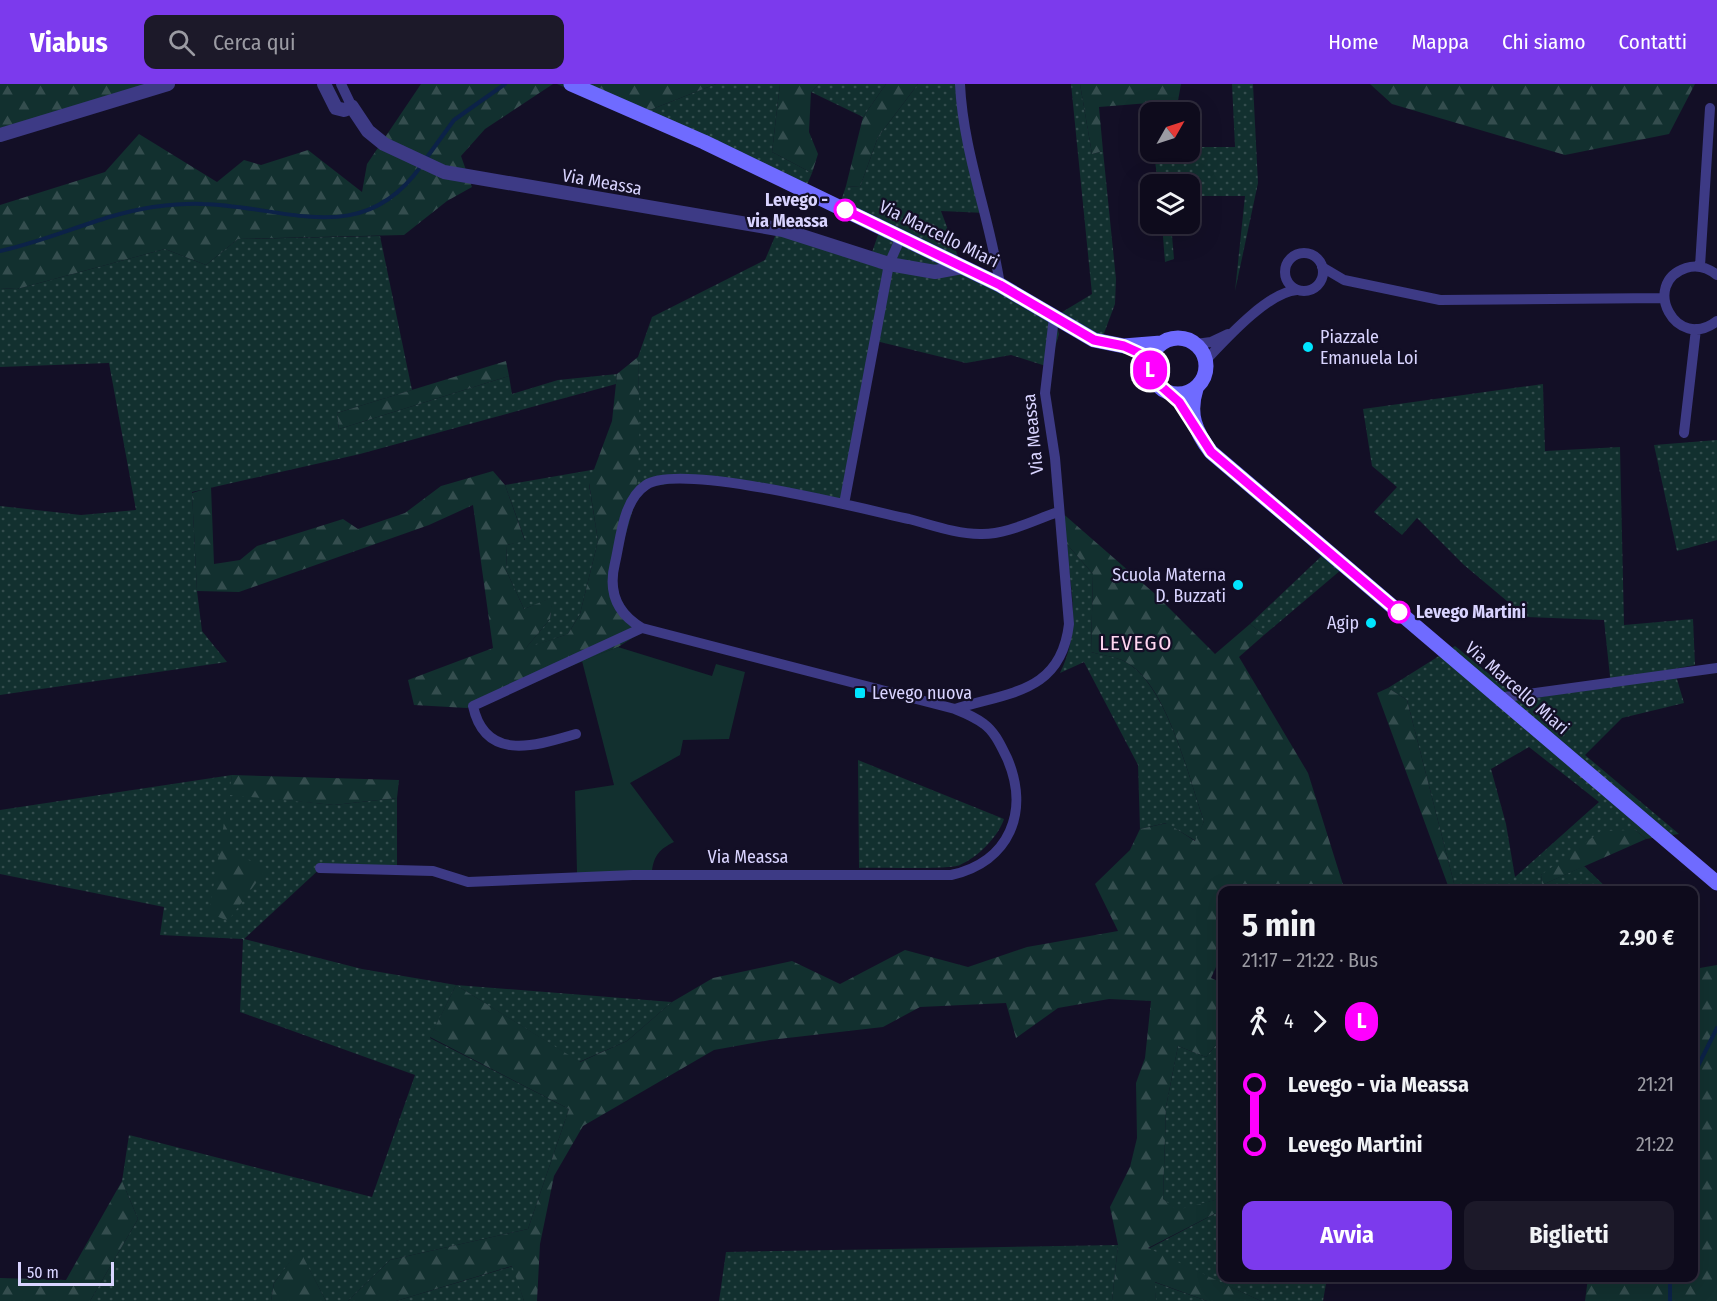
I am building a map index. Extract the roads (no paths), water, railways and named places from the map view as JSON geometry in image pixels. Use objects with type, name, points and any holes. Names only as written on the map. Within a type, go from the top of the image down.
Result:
[{"type":"main road","name":"Via Marcello Miari","points":[[571,84],[704,142],[1000,285],[1094,340],[1124,346],[1139,352],[1150,363],[1153,379],[1158,386],[1172,394],[1193,421],[1196,431],[1211,452],[1717,883]]},
{"type":"main road","name":"Via Marcello Miari","points":[[1124,346],[1161,343],[1179,338],[1196,344]]},
{"type":"main road","points":[[1150,363],[1156,348],[1161,343]]},
{"type":"main road","points":[[1193,421],[1191,408],[1196,389],[1205,376],[1206,360],[1196,344]]},
{"type":"main road","points":[[1172,394],[1188,393],[1196,389]]},
{"type":"street","points":[[0,135],[168,84]]},
{"type":"street","points":[[324,84],[336,108],[344,110],[352,107]]},
{"type":"street","name":"Via Meassa","points":[[340,84],[352,107],[375,138],[408,157],[444,172],[783,230],[889,264],[935,272],[962,267]]},
{"type":"street","points":[[960,84],[970,147],[993,241],[1000,285]]},
{"type":"street","points":[[1700,266],[1710,108]]},
{"type":"street","points":[[844,504],[889,264],[901,237]]},
{"type":"street","points":[[1278,296],[1286,278],[1287,262],[1298,254],[1310,254],[1323,267],[1344,280],[1440,300],[1664,298]]},
{"type":"street","points":[[1717,274],[1700,266],[1690,266],[1671,278],[1664,298],[1666,308],[1678,324],[1696,329],[1706,328],[1717,321]]},
{"type":"street","points":[[1286,278],[1291,287],[1303,292],[1315,288],[1322,279],[1323,267]]},
{"type":"street","points":[[1206,360],[1233,332],[1278,296],[1297,290]]},
{"type":"street","name":"Via Meassa","points":[[955,709],[1026,689],[1046,676],[1060,659],[1069,624],[1055,458],[1045,393],[1054,317]]},
{"type":"street","points":[[1684,433],[1696,329]]},
{"type":"street","points":[[1196,344],[1211,342],[1233,332]]},
{"type":"street","name":"Via Meassa","points":[[320,868],[433,871],[468,882],[633,875],[951,875],[965,872],[987,859],[1006,840],[1016,816],[1014,776],[994,734],[972,716],[955,709],[642,628],[632,622],[617,604],[611,578],[630,501],[638,490],[663,478],[704,479],[844,504],[982,535],[1058,512]]},
{"type":"street","points":[[576,734],[534,747],[508,745],[490,738],[477,723],[473,706],[642,628]]},
{"type":"street","points":[[1498,698],[1717,668]]},
{"type":"waterway","points":[[425,160],[454,120],[505,84]]},
{"type":"waterway","points":[[0,251],[114,216],[153,207],[203,204],[292,215],[321,217],[348,215],[374,208],[398,192],[421,166]]},
{"type":"waterway","points":[[1698,1066],[1717,1028]]},
{"type":"waterway","points":[[1670,1282],[1670,1301]]},
{"type":"place","name":"Levego - via Meassa","points":[[845,210]]},
{"type":"place","name":"Piazzale Emanuela Loi","points":[[1308,347]]},
{"type":"place","name":"Scuola Materna D. Buzzati","points":[[1238,585]]},
{"type":"place","name":"Levego Martini","points":[[1399,612]]},
{"type":"place","name":"Agip","points":[[1371,623]]},
{"type":"place","name":"Levego nuova","points":[[860,693]]},
{"type":"district","name":"LEVEGO","points":[[1136,643]]}]
